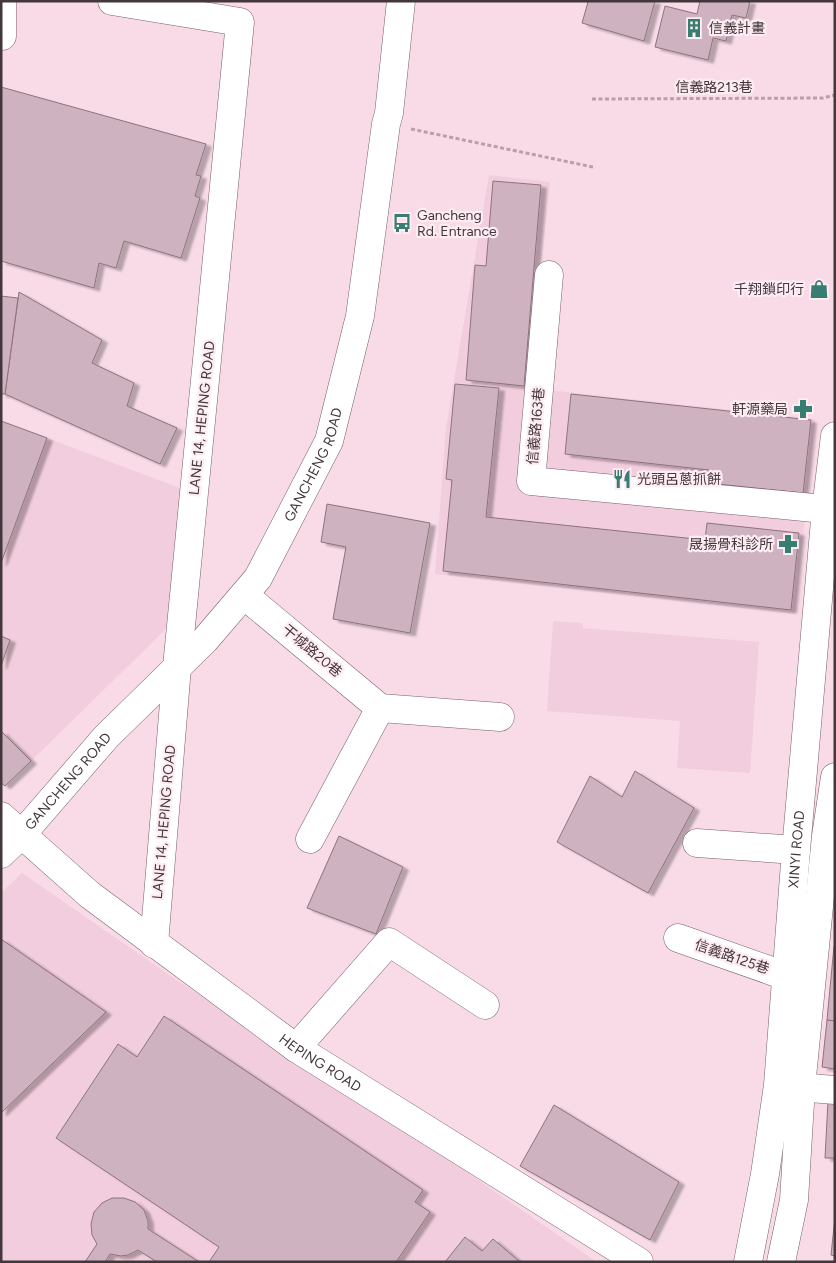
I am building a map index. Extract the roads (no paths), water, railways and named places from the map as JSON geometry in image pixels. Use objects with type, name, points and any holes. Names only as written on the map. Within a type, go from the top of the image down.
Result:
[{"type":"street","points":[[2,1],[2,36]]},
{"type":"street","name":"LANE 14, HEPING ROAD","points":[[112,1],[240,22],[177,667],[154,944]]},
{"type":"street","name":"GANCHENG ROAD","points":[[22,834],[106,737],[205,640],[258,578],[329,441],[360,316],[389,113],[401,1]]},
{"type":"street","name":"信義路163巷","points":[[549,275],[531,481],[830,510]]},
{"type":"street","name":"XINYI ROAD","points":[[781,1262],[794,1200],[786,976],[796,850],[830,510],[835,436]]},
{"type":"street","name":"干城路20巷","points":[[244,595],[380,708]]},
{"type":"street","points":[[310,839],[380,708],[500,717]]},
{"type":"street","name":"XINYI ROAD","points":[[748,1262],[765,1174],[790,1086],[835,777]]},
{"type":"street","name":"HEPING ROAD","points":[[1,816],[90,895],[296,1048],[639,1262]]},
{"type":"street","points":[[1,854],[22,834]]},
{"type":"street","points":[[697,843],[796,850]]},
{"type":"street","name":"信義路125巷","points":[[678,938],[786,976]]},
{"type":"street","points":[[296,1048],[389,942],[485,1004]]},
{"type":"street","points":[[790,1086],[835,1090]]},
{"type":"place","name":"信義計畫","points":[[694,28]]},
{"type":"place","name":"Gancheng Rd. Entrance","points":[[402,223]]},
{"type":"place","name":"千翔鎖印行","points":[[819,289]]},
{"type":"place","name":"軒源藥局","points":[[803,409]]},
{"type":"place","name":"光頭呂蔥抓餅","points":[[622,479]]},
{"type":"place","name":"晟揚骨科診所","points":[[788,544]]}]
